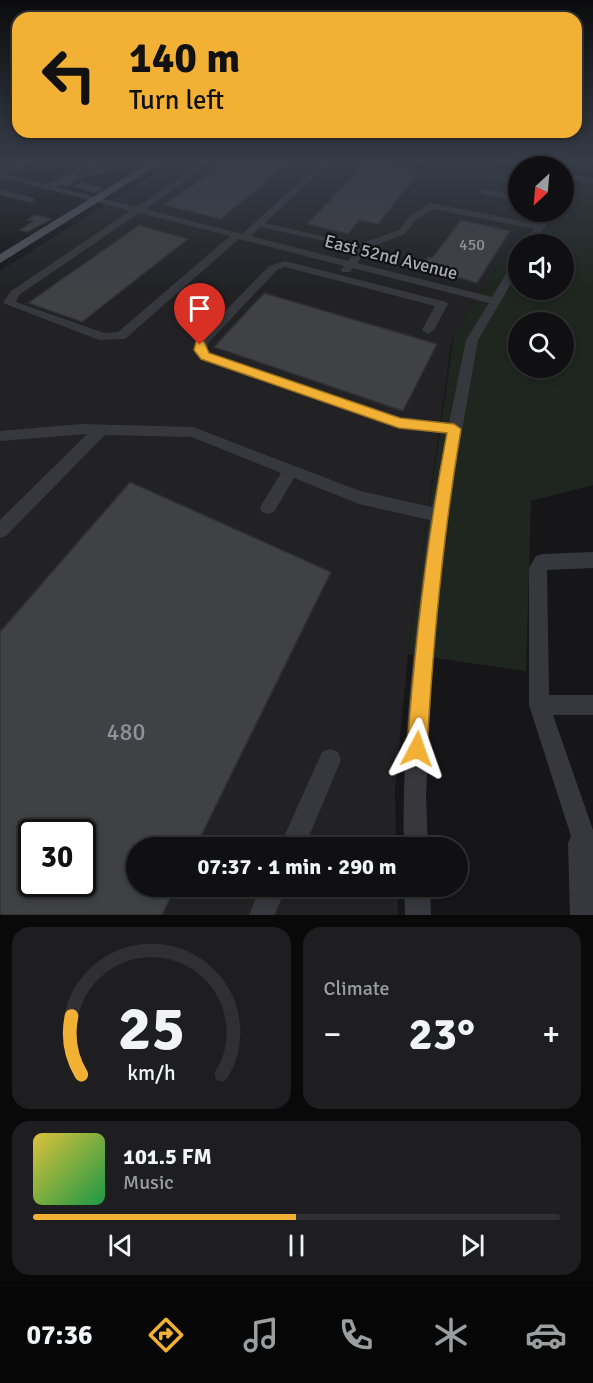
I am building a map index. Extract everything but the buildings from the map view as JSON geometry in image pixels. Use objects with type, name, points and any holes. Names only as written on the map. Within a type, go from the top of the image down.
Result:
[{"type":"main road","points":[[0,259],[90,204]]},
{"type":"street","name":"East 52nd Avenue","points":[[112,204],[495,301]]},
{"type":"street","points":[[147,204],[15,293],[9,303],[103,337],[121,336],[281,204]]},
{"type":"street","points":[[340,277],[367,245],[402,232],[413,218],[431,206],[539,227]]},
{"type":"street","points":[[535,234],[542,222]]},
{"type":"street","points":[[258,224],[331,241]]},
{"type":"street","points":[[428,330],[441,304],[290,264],[276,266],[200,345],[201,353],[399,423],[454,429]]},
{"type":"street","points":[[416,837],[414,796],[423,654],[439,515],[471,340],[508,279]]},
{"type":"street","points":[[412,296],[421,282]]},
{"type":"street","points":[[0,436],[102,429],[193,432],[359,497],[439,515]]},
{"type":"street","points":[[0,531],[102,429]]},
{"type":"street","points":[[268,507],[291,470]]},
{"type":"street","points":[[593,560],[542,562],[538,568],[537,671],[539,705],[593,866]]},
{"type":"street","points":[[539,705],[593,705]]},
{"type":"street","points":[[296,837],[330,760]]},
{"type":"street","points":[[580,827],[583,915]]},
{"type":"street","points":[[262,915],[269,897]]},
{"type":"street","points":[[417,897],[418,915]]},
{"type":"shaded area","points":[[107,204],[508,204],[508,222],[527,222],[519,234],[508,234],[508,251],[454,334],[451,346],[408,654],[395,790],[396,837],[126,837],[126,897],[397,897],[398,915],[0,915],[0,271]]},
{"type":"shaded area","points":[[574,204],[593,204],[593,485],[531,501],[526,671],[408,654],[454,334],[508,251],[508,300],[574,300],[574,234],[519,234],[527,222],[574,222]]},
{"type":"route","points":[[200,345],[201,353],[205,356],[399,423],[454,429],[439,515],[423,654],[417,749]]}]
